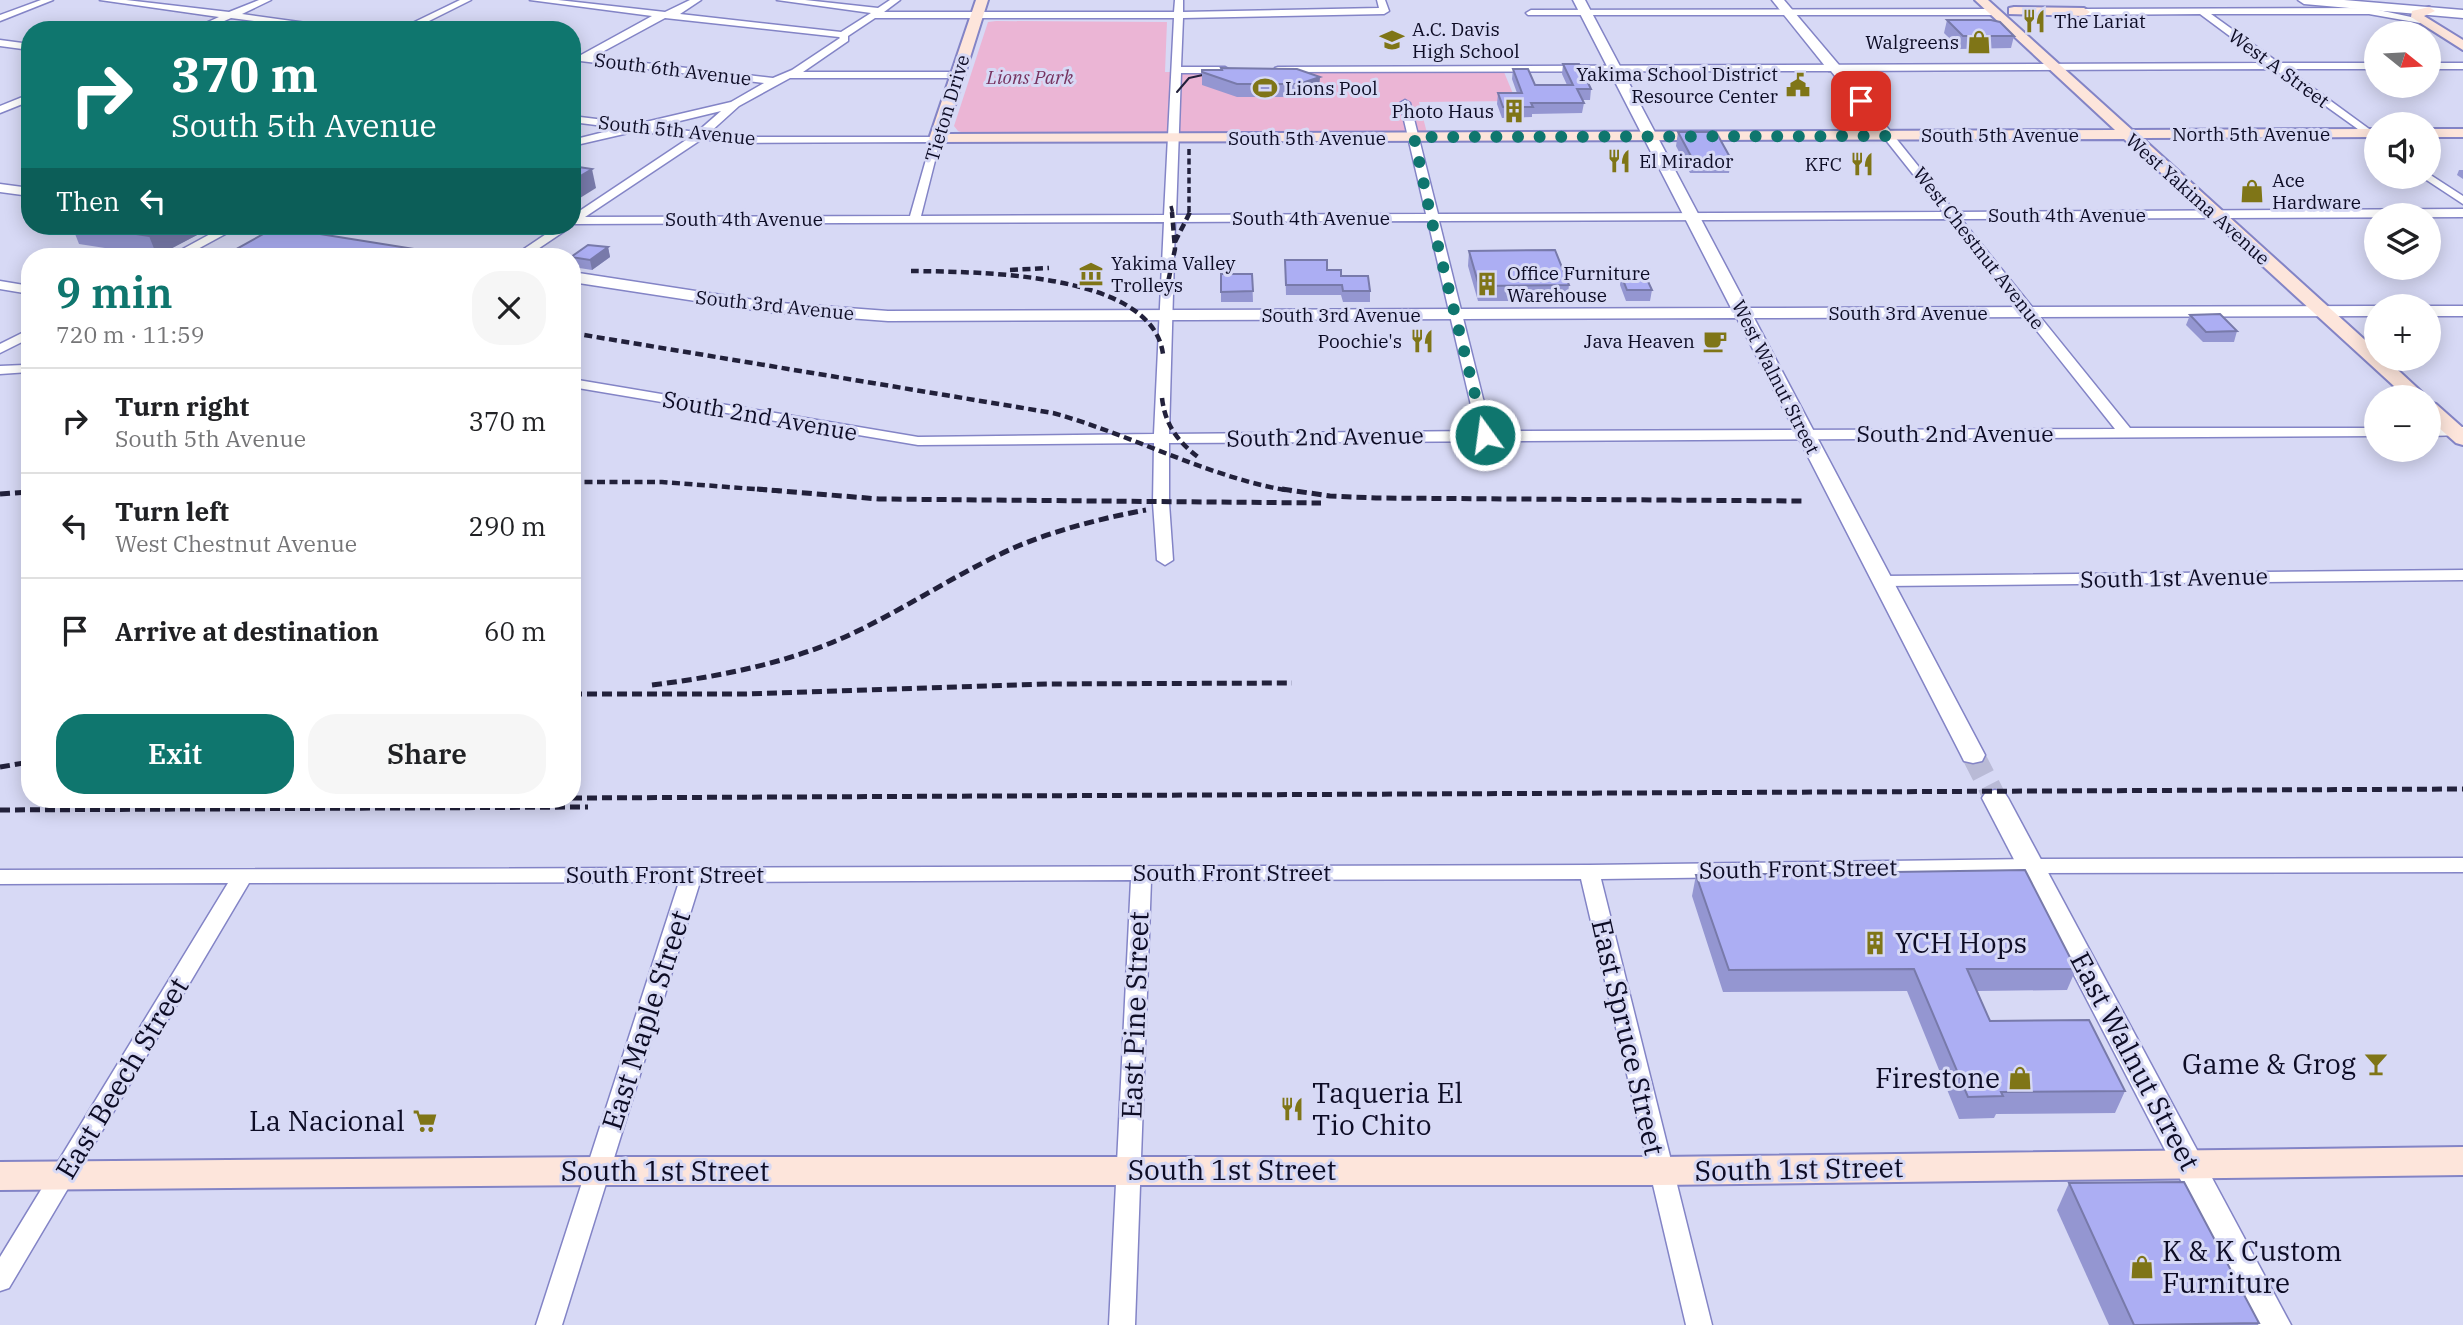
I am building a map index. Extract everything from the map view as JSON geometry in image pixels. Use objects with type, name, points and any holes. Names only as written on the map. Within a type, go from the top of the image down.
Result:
[{"type":"main road","name":"Tieton Drive","points":[[937,139],[982,0]]},
{"type":"main road","name":"West Yakima Avenue","points":[[1981,0],[2126,135],[2404,385]]},
{"type":"main road","points":[[2014,11],[2049,2],[2084,12]]},
{"type":"main road","points":[[1994,12],[2084,12]]},
{"type":"main road","points":[[2425,15],[2463,46]]},
{"type":"main road","points":[[2441,133],[2463,133]]},
{"type":"main road","name":"North 5th Avenue","points":[[2126,135],[2364,135]]},
{"type":"main road","name":"South 5th Avenue","points":[[937,139],[2126,135]]},
{"type":"main road","points":[[2441,418],[2460,434]]},
{"type":"main road","name":"South 1st Street","points":[[0,1176],[597,1171],[1660,1171],[2463,1161]]},
{"type":"street","points":[[0,18],[48,0]]},
{"type":"street","points":[[104,0],[279,21]]},
{"type":"street","points":[[216,21],[267,0]]},
{"type":"street","points":[[422,21],[467,0]]},
{"type":"street","points":[[534,0],[843,35],[897,0]]},
{"type":"street","points":[[581,55],[697,0]]},
{"type":"street","points":[[781,0],[877,13],[977,15],[1384,11],[1381,0]]},
{"type":"street","points":[[1165,560],[1161,398],[1179,0]]},
{"type":"street","name":"West Walnut Street","points":[[1579,0],[1691,217],[1745,313],[1805,435],[1885,582],[1973,755]]},
{"type":"street","name":"West Chestnut Avenue","points":[[1777,0],[1953,215],[2126,433]]},
{"type":"street","name":"West A Street","points":[[2181,0],[2204,12],[2364,128]]},
{"type":"street","points":[[2204,12],[2211,8],[2210,0]]},
{"type":"street","points":[[2304,0],[2425,15],[2463,14]]},
{"type":"street","points":[[2084,12],[2204,12],[2369,6]]},
{"type":"street","points":[[1531,13],[1994,12]]},
{"type":"street","points":[[581,216],[699,136],[736,104],[774,80],[801,69],[845,39],[843,35]]},
{"type":"street","points":[[0,43],[21,46]]},
{"type":"street","name":"South 6th Avenue","points":[[581,57],[774,80]]},
{"type":"street","points":[[1268,70],[2364,66]]},
{"type":"street","points":[[2441,66],[2463,66]]},
{"type":"street","points":[[801,69],[958,71]]},
{"type":"street","points":[[1177,70],[1238,70]]},
{"type":"street","points":[[790,75],[958,71]]},
{"type":"street","points":[[0,110],[21,101]]},
{"type":"street","points":[[1405,103],[1485,435]]},
{"type":"street","points":[[581,141],[736,104]]},
{"type":"street","points":[[0,110],[20,113]]},
{"type":"street","name":"South 5th Avenue","points":[[581,120],[733,140],[937,139]]},
{"type":"street","name":"Tieton Drive","points":[[915,218],[937,139]]},
{"type":"street","points":[[2441,185],[2463,201]]},
{"type":"street","points":[[0,188],[21,191]]},
{"type":"street","name":"South 4th Avenue","points":[[581,223],[915,218],[2463,213]]},
{"type":"street","points":[[191,248],[217,235]]},
{"type":"street","points":[[306,235],[316,237]]},
{"type":"street","points":[[532,248],[552,235]]},
{"type":"street","name":"South 3rd Avenue","points":[[581,278],[767,307],[888,316],[2364,311]]},
{"type":"street","points":[[0,285],[21,288]]},
{"type":"street","points":[[2441,311],[2463,311]]},
{"type":"street","points":[[0,349],[21,338]]},
{"type":"street","points":[[0,370],[21,369]]},
{"type":"street","name":"South 2nd Avenue","points":[[581,385],[900,440],[2364,432]]},
{"type":"street","points":[[2441,433],[2460,434]]},
{"type":"street","name":"South 1st Avenue","points":[[1885,582],[2463,575]]},
{"type":"street","name":"East Walnut Street","points":[[1995,798],[2274,1325]]},
{"type":"street","name":"South Front Street","points":[[0,877],[1589,872],[2032,866],[2463,865]]},
{"type":"street","name":"East Spruce Street","points":[[1589,872],[1699,1325]]},
{"type":"street","name":"East Maple Street","points":[[549,1325],[654,1002],[692,874]]},
{"type":"street","name":"East Pine Street","points":[[1122,1325],[1141,874]]},
{"type":"street","name":"East Beech Street","points":[[0,1280],[243,876]]},
{"type":"green space","name":"Lions Park","points":[[988,22],[1167,22],[1165,72],[1504,72],[1516,101],[1419,102],[1427,133],[970,135],[958,131],[954,126]]},
{"type":"building","points":[[1947,20],[2000,22],[2014,36],[1963,36]]},
{"type":"building","points":[[1563,64],[1579,64],[1591,89],[1577,89],[1584,103],[1531,103],[1533,107],[1503,107],[1498,93],[1522,93],[1513,69],[1528,69],[1535,85],[1573,85]]},
{"type":"building","points":[[1221,68],[1297,69],[1320,77],[1299,84],[1237,84],[1202,72],[1222,70]]},
{"type":"building","points":[[1678,132],[1716,132],[1731,159],[1692,158]]},
{"type":"building","points":[[581,167],[592,169],[581,176]]},
{"type":"building","points":[[262,235],[326,235],[408,248],[238,248]]},
{"type":"building","points":[[588,245],[608,247],[590,260],[581,259],[581,250]]},
{"type":"building","points":[[1555,250],[1569,285],[1479,286],[1469,251]]},
{"type":"building","points":[[1285,260],[1327,260],[1327,270],[1341,270],[1341,276],[1368,276],[1370,291],[1343,291],[1342,285],[1286,285]]},
{"type":"building","points":[[1221,274],[1252,274],[1253,291],[1221,292]]},
{"type":"building","points":[[1621,275],[1645,275],[1652,290],[1627,290]]},
{"type":"building","points":[[2220,314],[2237,331],[2206,332],[2190,315]]},
{"type":"building","points":[[2025,870],[2076,969],[1967,969],[1990,1021],[2089,1020],[2125,1091],[2001,1092],[2003,1096],[1968,1097],[1914,969],[1729,970],[1696,875]]},
{"type":"building","name":"K & K Custom Furniture","points":[[2184,1182],[2259,1323],[2134,1325],[2069,1183]]},
{"type":"tunnel","points":[[1973,755],[1995,798]]},
{"type":"tram line","points":[[1177,92],[1189,78],[1221,71]]},
{"type":"railway","points":[[1189,149],[1189,214]]},
{"type":"railway","points":[[1171,206],[1173,214]]},
{"type":"railway","points":[[1166,292],[1175,249],[1172,212]]},
{"type":"railway","points":[[1175,242],[1189,214]]},
{"type":"railway","points":[[1010,270],[1049,268]]},
{"type":"railway","points":[[911,271],[1016,276],[1057,282],[1095,292],[1128,306],[1152,327],[1163,354]]},
{"type":"railway","points":[[581,334],[1053,413],[1230,476],[1291,491]]},
{"type":"railway","points":[[1162,398],[1173,431],[1198,457]]},
{"type":"railway","points":[[581,482],[662,482],[780,491]]},
{"type":"railway","points":[[757,489],[879,499],[1321,503]]},
{"type":"railway","points":[[1282,489],[1330,496],[1376,498],[1803,501]]},
{"type":"railway","points":[[0,494],[21,493]]},
{"type":"railway","points":[[652,685],[747,669],[816,649],[884,618],[972,568],[1018,546],[1049,534],[1146,510]]},
{"type":"railway","points":[[581,694],[745,694],[1048,684],[1292,683]]},
{"type":"railway","points":[[0,767],[21,764]]},
{"type":"railway","points":[[581,798],[2463,789]]},
{"type":"railway","points":[[581,807],[588,807]]},
{"type":"railway","points":[[0,810],[392,808]]},
{"type":"place","name":"The Lariat","points":[[2034,21]]},
{"type":"place","name":"A.C. Davis High School","points":[[1392,40]]},
{"type":"place","name":"Walgreens","points":[[1979,42]]},
{"type":"place","name":"Yakima School District Resource Center","points":[[1798,85]]},
{"type":"place","name":"Lions Pool","points":[[1265,88]]},
{"type":"place","name":"Photo Haus","points":[[1514,111]]},
{"type":"place","name":"El Mirador","points":[[1619,161]]},
{"type":"place","name":"KFC","points":[[1862,164]]},
{"type":"place","name":"Ace Hardware","points":[[2252,191]]},
{"type":"place","name":"Yakima Valley Trolleys","points":[[1091,274]]},
{"type":"place","name":"Office Furniture Warehouse","points":[[1487,284]]},
{"type":"place","name":"Poochie's","points":[[1422,341]]},
{"type":"place","name":"Java Heaven","points":[[1715,341]]},
{"type":"place","name":"YCH Hops","points":[[1875,943]]},
{"type":"place","name":"Game & Grog","points":[[2376,1064]]},
{"type":"place","name":"Firestone","points":[[2020,1078]]},
{"type":"place","name":"Taqueria El Tio Chito","points":[[1292,1109]]},
{"type":"place","name":"La Nacional","points":[[425,1121]]},
{"type":"place","name":"K & K Custom Furniture","points":[[2142,1267]]},
{"type":"route","points":[[1485,435],[1431,218],[1414,137],[1889,136],[1861,101]]}]
